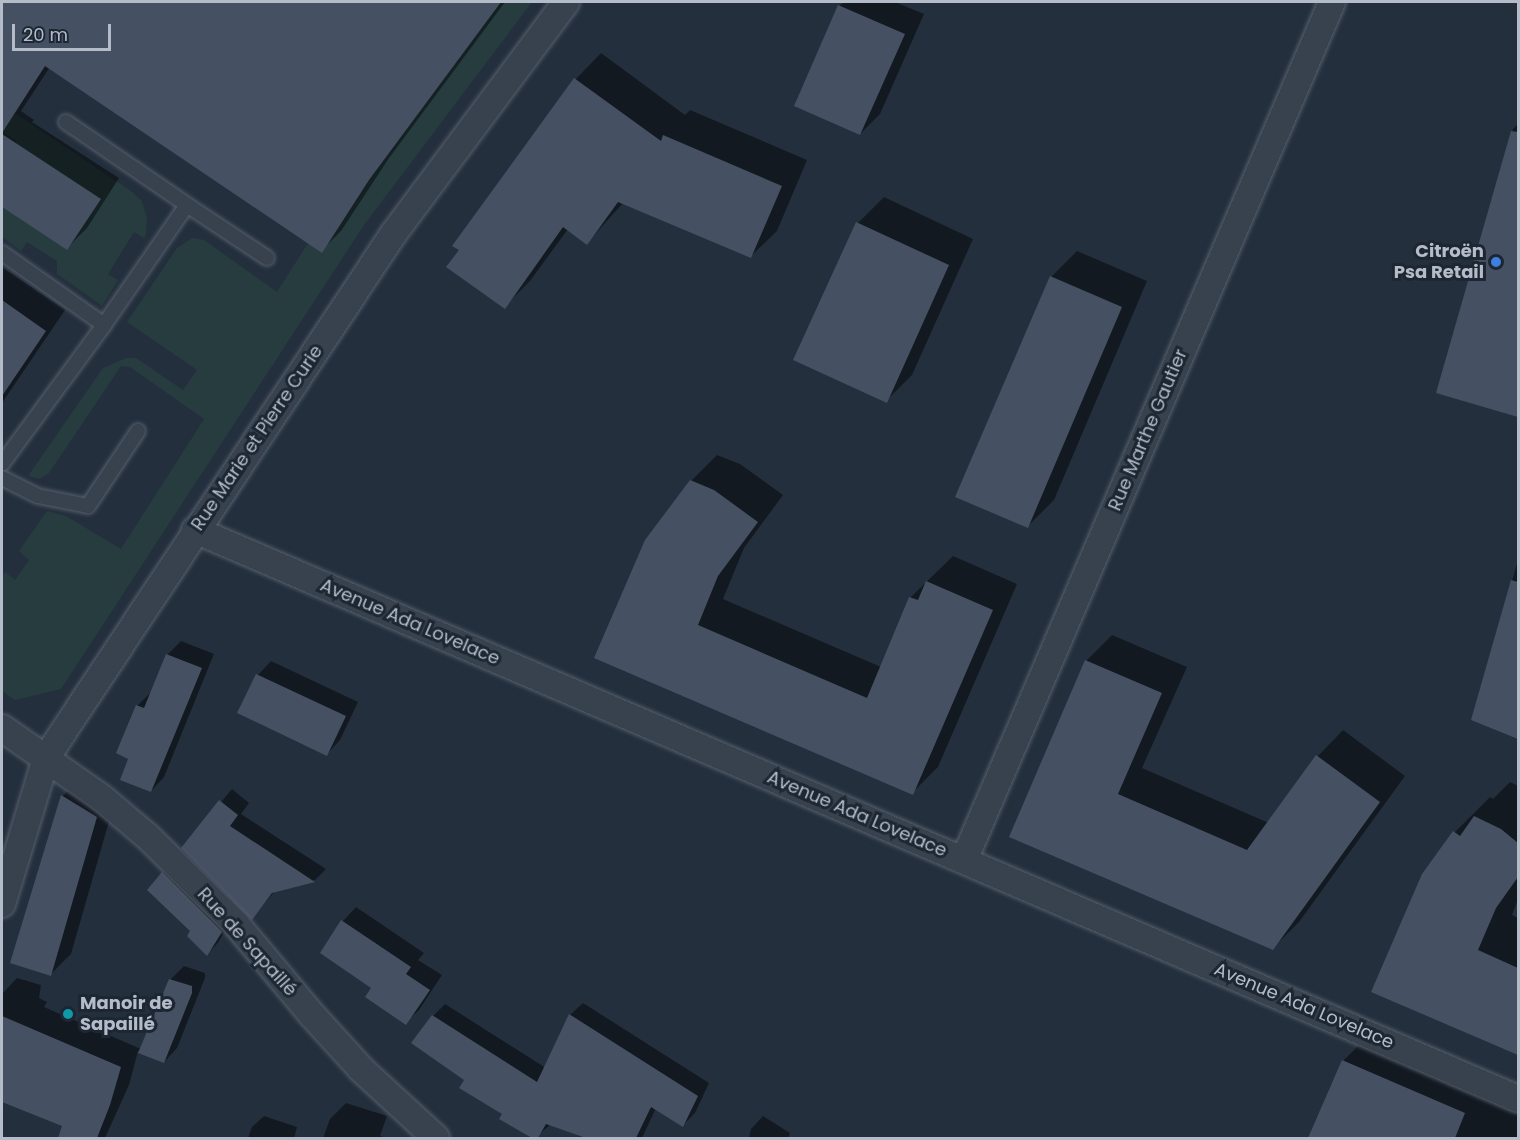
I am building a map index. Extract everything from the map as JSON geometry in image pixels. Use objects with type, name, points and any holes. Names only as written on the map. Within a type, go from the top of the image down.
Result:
[{"type":"street","name":"Rue Marie et Pierre Curie","points":[[2,904],[46,759],[195,530],[394,233],[566,2]]},
{"type":"street","name":"Rue Marthe Gautier","points":[[964,858],[1332,2]]},
{"type":"street","name":"Avenue Ada Lovelace","points":[[195,530],[904,836],[964,858],[1518,1099]]},
{"type":"street","name":"Rue de Sapaillé","points":[[2,728],[102,798],[147,836],[236,924],[312,1016],[361,1069],[436,1138]]},
{"type":"lane","points":[[66,122],[267,258]]},
{"type":"lane","points":[[2,464],[104,325],[187,205]]},
{"type":"lane","points":[[2,253],[104,325]]},
{"type":"lane","points":[[2,478],[38,496],[88,506],[138,431]]},
{"type":"green space","points":[[501,2],[532,2],[364,225],[61,689],[15,700],[2,691],[2,576],[5,572],[15,580],[29,560],[19,551],[47,511],[66,516],[121,549],[204,419],[130,367],[121,366],[49,473],[40,479],[28,476],[103,368],[126,358],[136,358],[183,390],[197,370],[127,322],[177,248],[192,238],[204,240],[277,292],[308,243],[322,252],[369,180]]},
{"type":"green space","points":[[15,113],[131,191],[142,201],[147,219],[146,234],[144,238],[134,232],[108,274],[118,280],[102,306],[57,274],[57,261],[27,242],[21,251],[2,237],[2,207],[67,250],[15,140],[2,132]]},
{"type":"building","points":[[2,2],[501,2],[369,180],[322,253],[45,66],[2,133]]},
{"type":"building","points":[[838,5],[905,34],[860,135],[794,106]]},
{"type":"building","points":[[574,78],[661,141],[663,135],[782,186],[751,258],[618,202],[587,245],[563,227],[505,309],[446,267],[459,250],[452,246]]},
{"type":"building","name":"Citroën Psa Retail","points":[[1511,131],[1518,132],[1518,417],[1436,393]]},
{"type":"building","points":[[2,134],[101,199],[67,250],[2,207]]},
{"type":"building","points":[[856,222],[949,265],[887,403],[793,360]]},
{"type":"building","points":[[1050,276],[1122,307],[1028,528],[955,497]]},
{"type":"building","points":[[2,300],[46,331],[2,396]]},
{"type":"building","points":[[690,480],[714,490],[758,522],[718,576],[698,625],[867,698],[909,597],[918,600],[926,581],[993,610],[913,795],[594,658],[645,540]]},
{"type":"building","points":[[1511,580],[1518,582],[1518,739],[1471,720]]},
{"type":"building","points":[[166,654],[202,668],[151,792],[120,780],[128,759],[116,753],[136,705],[144,708]]},
{"type":"building","points":[[1085,660],[1162,693],[1118,794],[1247,850],[1316,755],[1380,802],[1273,950],[1009,837]]},
{"type":"building","points":[[256,674],[346,716],[327,756],[237,713]]},
{"type":"building","points":[[61,795],[97,817],[51,976],[10,963]]},
{"type":"building","points":[[219,800],[238,815],[230,826],[315,882],[272,893],[252,920],[181,848]]},
{"type":"building","points":[[1474,816],[1501,829],[1518,843],[1518,877],[1496,908],[1478,950],[1518,968],[1518,1055],[1371,992],[1422,874],[1453,831],[1460,836]]},
{"type":"building","points":[[162,872],[222,932],[207,956],[187,936],[190,931],[147,890]]},
{"type":"building","points":[[341,920],[411,967],[406,974],[430,990],[406,1025],[365,997],[371,988],[320,953]]},
{"type":"building","points":[[169,979],[192,986],[192,993],[164,1063],[138,1053]]},
{"type":"building","points":[[569,1014],[698,1096],[683,1127],[651,1107],[636,1138],[586,1138],[546,1124],[538,1138],[532,1138],[499,1119],[502,1114],[459,1088],[464,1080],[411,1043],[432,1015],[537,1082]]},
{"type":"building","points":[[2,1016],[121,1067],[97,1138],[58,1138],[62,1126],[2,1102]]},
{"type":"building","points":[[1342,1060],[1465,1113],[1455,1138],[1308,1138]]},
{"type":"place","name":"Citroën Psa Retail","points":[[1496,262]]},
{"type":"place","name":"Manoir de Sapaillé","points":[[68,1014]]}]
